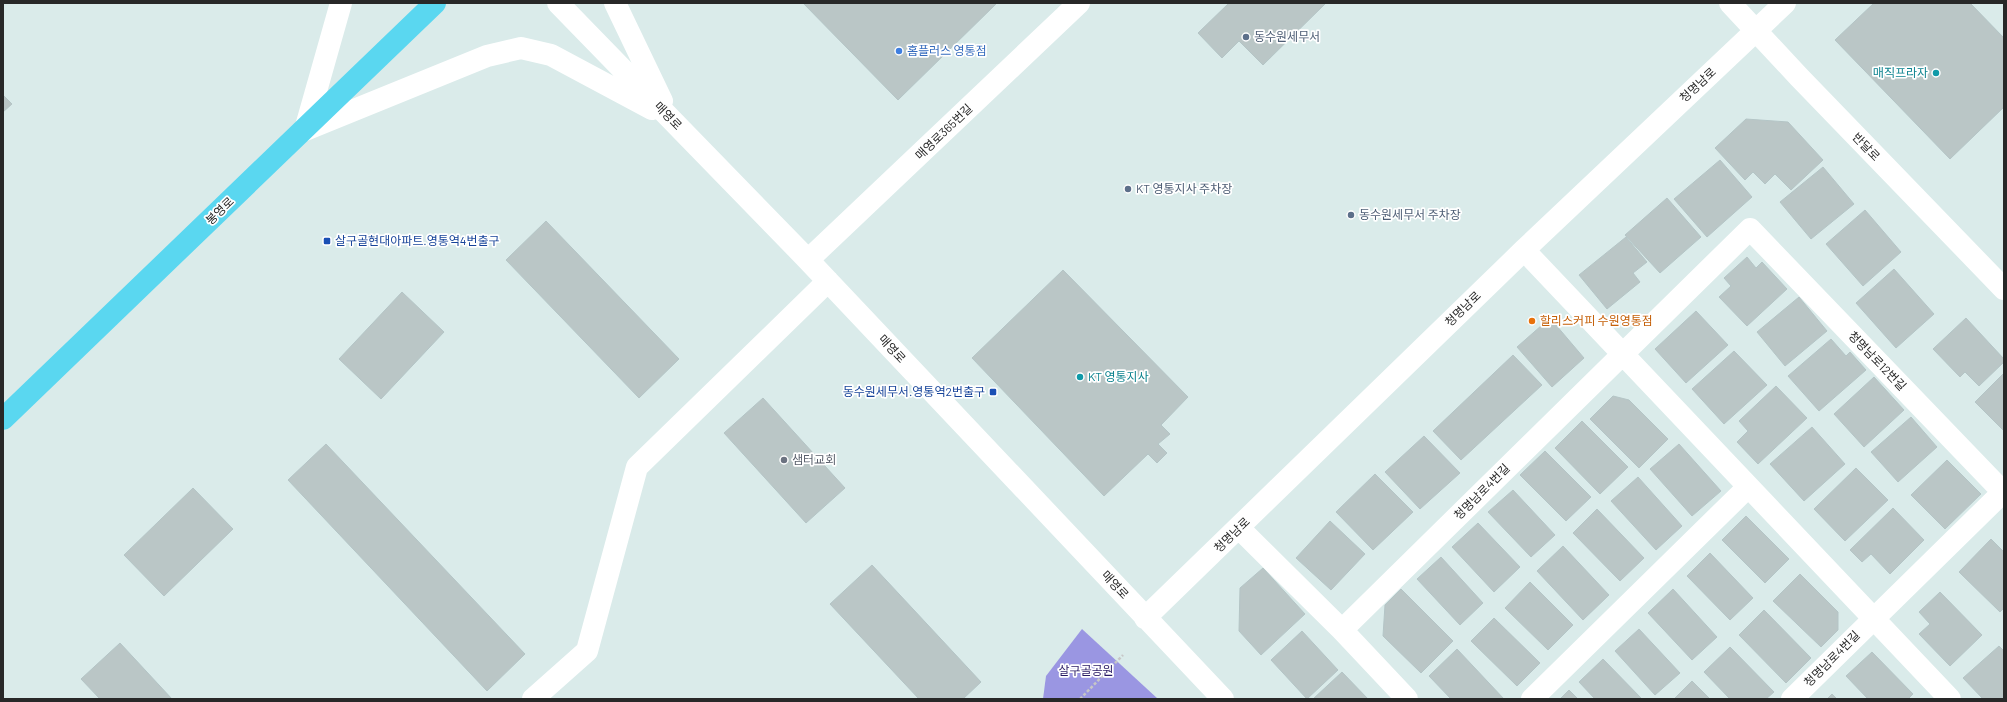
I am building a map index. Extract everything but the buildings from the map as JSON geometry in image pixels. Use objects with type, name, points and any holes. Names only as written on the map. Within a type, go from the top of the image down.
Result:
[{"type":"main road","name":"봉영로","points":[[3,419],[305,130],[435,3]]},
{"type":"street","points":[[305,130],[341,3]]},
{"type":"street","name":"매영로","points":[[558,3],[808,260],[1223,699]]},
{"type":"street","points":[[615,3],[671,119]]},
{"type":"street","name":"매영로365번길","points":[[808,260],[1079,3]]},
{"type":"street","name":"반달로","points":[[1730,3],[1799,77],[2004,289]]},
{"type":"street","name":"청명남로","points":[[1145,618],[1524,250],[1785,3]]},
{"type":"street","points":[[305,130],[487,56],[521,48],[551,55],[671,119]]},
{"type":"street","name":"청명남로12번길","points":[[1623,353],[1750,229],[2003,492],[1873,619]]},
{"type":"street","points":[[1524,250],[1950,699]]},
{"type":"street","points":[[534,699],[587,651],[637,467],[828,281]]},
{"type":"street","name":"청명남로4번길","points":[[1342,630],[1623,353]]},
{"type":"street","points":[[1532,699],[1748,487]]},
{"type":"street","points":[[1239,528],[1342,630],[1407,699]]},
{"type":"street","name":"청명남로4번길","points":[[1792,699],[1873,619]]},
{"type":"path","points":[[1080,699],[1123,655]]},
{"type":"green space","name":"살구골공원","points":[[1082,629],[1158,699],[1043,699],[1046,676]]},
{"type":"place","name":"동수원세무서","points":[[1246,37]]},
{"type":"place","name":"홈플러스 영통점","points":[[899,51]]},
{"type":"place","name":"매직프라자","points":[[1936,73]]},
{"type":"place","name":"KT 영통지사 주차장","points":[[1128,189]]},
{"type":"place","name":"동수원세무서 주차장","points":[[1351,215]]},
{"type":"place","name":"살구골현대아파트.영통역4번출구","points":[[327,241]]},
{"type":"place","name":"할리스커피 수원영통점","points":[[1532,321]]},
{"type":"place","name":"KT 영통지사","points":[[1080,377]]},
{"type":"place","name":"동수원세무서.영통역2번출구","points":[[993,392]]},
{"type":"place","name":"샘터교회","points":[[784,460]]}]
